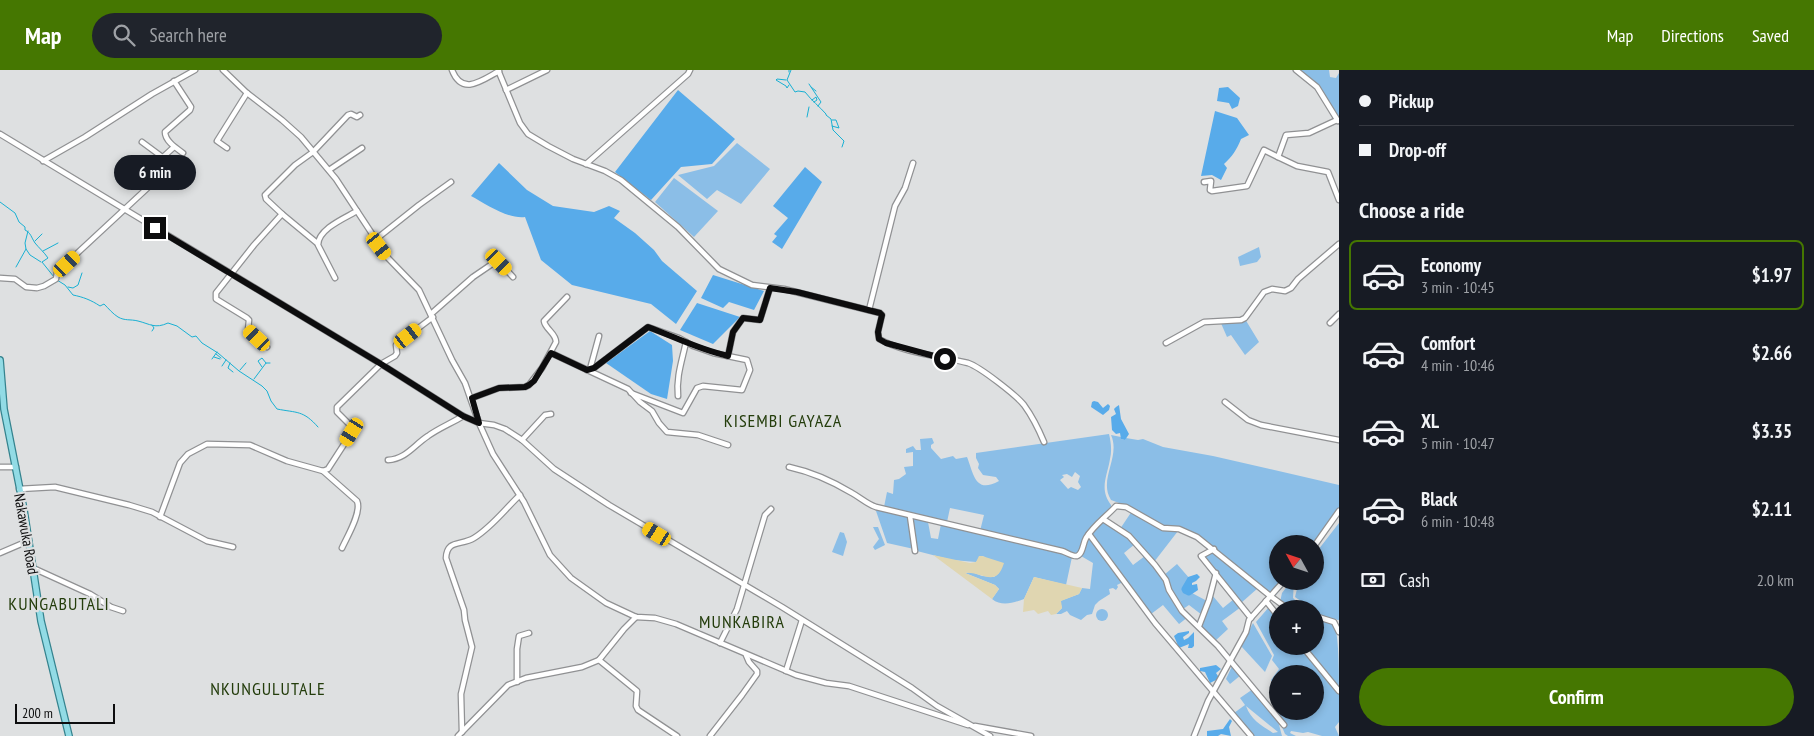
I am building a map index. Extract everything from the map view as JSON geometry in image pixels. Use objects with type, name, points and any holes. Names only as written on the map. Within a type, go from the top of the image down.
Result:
[{"type":"main road","name":"Nakawuka Road","points":[[0,360],[2,408],[24,510],[46,646],[69,736]]},
{"type":"street","points":[[43,160],[195,70]]},
{"type":"street","points":[[223,70],[247,93],[289,126],[313,152],[329,170],[388,258],[419,290],[472,398],[479,423],[493,454],[520,494],[546,548],[564,572],[579,585],[606,603],[636,617],[655,618],[670,622],[786,671],[819,681],[849,686],[972,726],[1031,736]]},
{"type":"street","points":[[452,70],[455,78],[469,86],[485,80],[498,71],[520,123],[528,134],[548,146],[613,175],[678,227],[720,269],[744,283],[790,290],[869,310],[882,315],[878,332],[879,339],[886,343],[969,364],[979,369],[1023,404],[1044,442]]},
{"type":"street","points":[[506,90],[547,70]]},
{"type":"street","points":[[586,164],[688,74],[690,70]]},
{"type":"street","points":[[1278,157],[1286,135],[1309,133],[1338,121],[1318,87],[1296,70]]},
{"type":"street","points":[[174,81],[192,106],[165,132],[165,136],[174,147],[183,153]]},
{"type":"street","points":[[227,148],[217,141],[247,93]]},
{"type":"street","points":[[335,278],[317,243],[282,214],[265,197],[265,194],[295,165],[313,152],[348,115],[351,114],[357,117],[360,115]]},
{"type":"street","points":[[0,134],[381,364],[463,416],[479,423],[505,429],[522,440],[554,469],[609,505],[802,620],[990,736]]},
{"type":"street","points":[[0,278],[15,279],[26,288],[44,286],[56,279],[57,272],[169,168],[168,162],[142,142]]},
{"type":"street","points":[[162,158],[174,147]]},
{"type":"street","points":[[329,170],[362,148]]},
{"type":"street","points":[[1204,182],[1211,181],[1210,190],[1212,191],[1247,186],[1264,150],[1297,166],[1328,172],[1339,200]]},
{"type":"street","points":[[869,310],[895,206],[913,163]]},
{"type":"street","points":[[375,240],[451,182]]},
{"type":"street","points":[[317,243],[324,232],[357,211]]},
{"type":"street","points":[[267,347],[248,330],[249,320],[216,299],[216,294],[254,245],[282,214]]},
{"type":"street","points":[[1166,343],[1204,322],[1241,320],[1245,318],[1264,292],[1272,289],[1284,291],[1291,288],[1297,280],[1339,244]]},
{"type":"street","points":[[323,471],[328,469],[352,432],[351,426],[337,412],[337,407],[381,364],[395,356],[396,345],[432,316],[472,277],[495,262],[499,262],[513,277]]},
{"type":"street","points":[[728,356],[735,327],[743,318],[760,320],[770,288]]},
{"type":"street","points":[[472,398],[499,388],[525,387],[534,381],[551,353],[556,340],[544,321],[567,297]]},
{"type":"street","points":[[1330,322],[1339,314]]},
{"type":"street","points":[[589,369],[648,327],[713,353],[747,360],[750,370],[742,390],[702,386],[697,388],[683,413],[671,406],[631,393]]},
{"type":"street","points":[[589,369],[599,336]]},
{"type":"street","points":[[678,396],[679,364],[686,342]]},
{"type":"street","points":[[551,353],[617,383],[652,411],[667,432],[698,435],[728,445]]},
{"type":"street","points":[[1225,402],[1248,420],[1260,425],[1339,440]]},
{"type":"street","points":[[522,440],[545,415],[551,414]]},
{"type":"street","points":[[388,460],[394,460],[406,455],[429,435],[463,416]]},
{"type":"street","points":[[160,517],[180,463],[188,454],[207,444],[250,445],[287,460],[323,471],[357,501],[359,505],[357,514],[342,548]]},
{"type":"street","points":[[0,467],[16,467]]},
{"type":"street","points":[[789,467],[830,481],[873,506],[1062,551],[1074,556],[1078,556],[1081,553],[1084,542],[1089,534],[1116,506],[1120,505],[1163,528],[1189,532],[1214,549],[1277,600]]},
{"type":"street","points":[[18,488],[44,486],[72,490],[144,509],[207,541],[233,547]]},
{"type":"street","points":[[460,734],[461,694],[472,647],[464,610],[446,558],[446,551],[451,545],[470,540],[479,535],[493,524],[520,494]]},
{"type":"street","points":[[720,643],[737,609],[766,515],[771,509]]},
{"type":"street","points":[[1322,535],[1339,511]]},
{"type":"street","points":[[910,516],[915,551]]},
{"type":"street","points":[[1103,519],[1132,539],[1162,574],[1182,611],[1230,660],[1284,725]]},
{"type":"street","points":[[1089,534],[1156,623],[1251,736]]},
{"type":"street","points":[[0,554],[28,541]]},
{"type":"street","points":[[1214,549],[1201,556],[1251,618]]},
{"type":"street","points":[[33,568],[124,612]]},
{"type":"street","points":[[1198,626],[1207,606],[1216,573]]},
{"type":"street","points":[[1194,736],[1202,715],[1251,618],[1277,590]]},
{"type":"street","points":[[1266,601],[1269,605]]},
{"type":"street","points":[[460,734],[503,689],[526,678],[582,667],[599,660],[636,617]]},
{"type":"street","points":[[1324,619],[1334,622],[1339,632]]},
{"type":"street","points":[[786,671],[802,620]]},
{"type":"street","points":[[517,682],[519,636],[529,633]]},
{"type":"street","points":[[710,736],[757,674],[757,670],[749,662],[746,655]]},
{"type":"street","points":[[1309,655],[1339,691]]},
{"type":"street","points":[[599,660],[637,691],[636,706],[638,710],[677,736]]},
{"type":"shaded area","points":[[1300,70],[1329,70],[1330,77],[1336,78],[1339,73],[1339,120],[1319,87]]},
{"type":"shaded area","points":[[1228,87],[1240,98],[1238,106],[1232,109],[1229,103],[1217,101],[1219,88]]},
{"type":"shaded area","points":[[678,90],[735,139],[712,164],[681,167],[651,200],[615,172]]},
{"type":"shaded area","points":[[1215,111],[1237,118],[1249,135],[1241,139],[1234,153],[1224,164],[1227,168],[1221,180],[1212,175],[1201,176]]},
{"type":"shaded area","points":[[737,143],[770,169],[741,204],[717,190],[707,199],[678,175],[714,166]]},
{"type":"shaded area","points":[[499,163],[527,190],[553,206],[594,212],[609,206],[620,211],[614,218],[635,233],[654,250],[662,261],[697,291],[676,324],[651,304],[572,285],[541,260],[525,217],[511,216],[471,196]]},
{"type":"shaded area","points":[[805,167],[822,182],[782,249],[772,242],[777,236],[774,234],[788,218],[773,206]]},
{"type":"shaded area","points":[[674,178],[718,211],[694,237],[655,202]]},
{"type":"shaded area","points":[[1259,247],[1261,257],[1257,262],[1240,266],[1238,257]]},
{"type":"shaded area","points":[[713,275],[764,291],[754,310],[729,302],[723,308],[701,298]]},
{"type":"shaded area","points":[[697,303],[740,317],[713,344],[680,330]]},
{"type":"shaded area","points":[[1245,319],[1259,342],[1245,355],[1231,335],[1227,337],[1220,321]]},
{"type":"shaded area","points":[[650,331],[672,345],[673,361],[667,399],[651,394],[606,363]]},
{"type":"shaded area","points":[[1094,401],[1098,402],[1103,408],[1108,404],[1110,406],[1109,410],[1103,415],[1091,407]]},
{"type":"shaded area","points":[[1119,405],[1121,419],[1129,434],[1125,440],[1121,439],[1120,433],[1116,434],[1112,430],[1111,417],[1116,414],[1114,409]]},
{"type":"shaded area","points":[[1109,434],[1111,453],[1105,494],[1111,509],[1085,536],[1078,554],[1074,554],[1069,551],[980,531],[984,515],[950,508],[947,522],[884,507],[887,492],[893,494],[894,480],[906,474],[904,467],[913,466],[913,452],[906,453],[906,449],[913,446],[916,450],[921,450],[920,439],[932,438],[934,443],[931,445],[931,448],[941,459],[953,456],[956,459],[967,457],[974,476],[980,484],[985,485],[999,481],[996,477],[983,475],[978,468],[979,464],[976,453]],"holes":[[[1075,472],[1080,476],[1078,482],[1081,487],[1078,490],[1071,487],[1068,489],[1060,480],[1064,477],[1062,475],[1067,474],[1072,477]]]},
{"type":"shaded area","points":[[1111,435],[1125,440],[1126,438],[1143,439],[1163,447],[1213,456],[1339,485],[1339,516],[1324,536],[1269,535],[1269,590],[1280,590],[1275,596],[1271,595],[1196,534],[1182,528],[1166,527],[1158,524],[1133,508],[1111,500],[1107,484],[1113,443]]},
{"type":"shaded area","points":[[875,508],[909,517],[914,549],[887,543]]},
{"type":"shaded area","points":[[1132,511],[1159,527],[1178,531],[1154,562],[1120,529]]},
{"type":"shaded area","points":[[913,517],[928,522],[931,538],[938,539],[941,524],[1065,553],[1072,557],[1066,585],[1034,577],[1024,599],[1008,604],[1000,603],[992,599],[999,589],[995,585],[965,573],[972,572],[982,576],[994,577],[999,573],[985,557],[982,556],[976,562],[952,560],[917,551]]},
{"type":"shaded area","points":[[1103,521],[1135,544],[1124,553],[1133,565],[1145,556],[1155,567],[1188,617],[1179,624],[1163,605],[1151,614],[1090,534]]},
{"type":"shaded area","points":[[1339,523],[1339,620],[1324,617],[1324,600],[1299,600],[1295,597],[1297,590],[1324,590],[1324,542]]},
{"type":"shaded area","points":[[873,527],[878,527],[885,545],[875,550],[873,547],[879,539]]},
{"type":"shaded area","points":[[840,532],[844,533],[847,542],[843,556],[832,552]]},
{"type":"shaded area","points":[[1089,535],[1123,582],[1117,585],[1116,590],[1113,588],[1109,589],[1110,594],[1095,605],[1092,614],[1087,615],[1081,620],[1070,615],[1067,611],[1056,614],[1062,608],[1060,601],[1079,594],[1082,588],[1090,589],[1093,563],[1081,556],[1083,546]]},
{"type":"shaded area","points":[[1214,551],[1258,588],[1241,603],[1203,556]]},
{"type":"shaded area","points":[[1177,564],[1190,579],[1181,589],[1189,596],[1192,593],[1207,601],[1202,615],[1189,605],[1183,609],[1170,589],[1164,575]]},
{"type":"shaded area","points":[[1197,574],[1200,577],[1192,585],[1197,584],[1198,590],[1189,596],[1183,593],[1181,589],[1188,577]]},
{"type":"shaded area","points":[[1284,590],[1293,590],[1293,598],[1295,600],[1280,600]]},
{"type":"shaded area","points":[[1212,595],[1223,608],[1234,599],[1241,607],[1222,621],[1228,629],[1215,641],[1201,627]]},
{"type":"shaded area","points":[[1269,607],[1269,646],[1256,622]]},
{"type":"shaded area","points":[[1100,609],[1104,609],[1108,615],[1104,621],[1100,621],[1096,617],[1096,613]]},
{"type":"shaded area","points":[[1324,620],[1334,625],[1336,629],[1339,689],[1324,671],[1324,665],[1319,665],[1311,655],[1324,655]]},
{"type":"shaded area","points":[[1253,623],[1269,651],[1269,655],[1272,656],[1265,672],[1241,646]]},
{"type":"shaded area","points":[[1189,631],[1183,637],[1184,640],[1194,632],[1194,646],[1188,648],[1189,644],[1179,648],[1174,636],[1178,633]]},
{"type":"shaded area","points":[[1274,655],[1307,655],[1316,665],[1276,665],[1272,660]]},
{"type":"shaded area","points":[[1233,664],[1241,675],[1230,684],[1226,679]]},
{"type":"shaded area","points":[[1216,665],[1221,669],[1216,673],[1218,676],[1226,672],[1224,676],[1210,683],[1205,672],[1200,671],[1200,668]]},
{"type":"shaded area","points":[[1324,675],[1339,694],[1339,722],[1335,727],[1339,736],[1322,736],[1308,732],[1291,731],[1290,733],[1296,736],[1285,734],[1279,720],[1324,720]]},
{"type":"shaded area","points":[[1253,689],[1269,708],[1269,720],[1278,720],[1282,736],[1253,736],[1234,713],[1245,705],[1240,698]],"holes":[[[1246,706],[1278,732],[1273,733],[1257,722]]]},
{"type":"shaded area","points":[[1230,719],[1232,721],[1229,727],[1231,736],[1221,734],[1218,736],[1207,736],[1207,731],[1223,729]]},
{"type":"sand","points":[[933,555],[970,563],[976,562],[979,556],[982,556],[1004,563],[1001,571],[993,577],[965,573],[995,585],[999,589],[992,599]]},
{"type":"sand","points":[[1034,577],[1082,588],[1079,594],[1061,601],[1062,608],[1056,614],[1051,615],[1048,611],[1038,614],[1034,610],[1023,612],[1024,599]]},
{"type":"waterway","points":[[791,70],[787,80],[795,92],[805,92],[831,119],[833,130],[844,141],[842,147]]},
{"type":"waterway","points":[[786,80],[776,80],[787,88],[789,85]]},
{"type":"waterway","points":[[809,84],[821,102],[818,106]]},
{"type":"waterway","points":[[811,87],[816,91]]},
{"type":"waterway","points":[[812,100],[816,97],[817,100],[814,102]]},
{"type":"waterway","points":[[807,117],[809,107]]},
{"type":"waterway","points":[[832,120],[836,120],[839,128],[832,126]]},
{"type":"waterway","points":[[0,202],[15,213],[19,222],[25,227],[25,230],[48,258],[42,262],[54,277]]},
{"type":"waterway","points":[[16,267],[26,249],[25,243],[28,231]]},
{"type":"waterway","points":[[35,241],[42,234]]},
{"type":"waterway","points":[[43,251],[58,243]]},
{"type":"waterway","points":[[26,249],[30,255],[41,262]]},
{"type":"waterway","points":[[68,287],[73,288],[78,285],[82,273]]},
{"type":"waterway","points":[[57,280],[65,285],[73,295],[87,299],[100,306],[104,304],[121,318],[156,326],[168,323],[177,326],[192,337],[196,336],[202,343],[262,386],[277,409],[304,415],[318,427]]},
{"type":"waterway","points":[[152,325],[154,328],[152,331]]},
{"type":"waterway","points":[[212,359],[217,352]]},
{"type":"waterway","points":[[216,354],[221,358]]},
{"type":"waterway","points":[[214,357],[220,359]]},
{"type":"waterway","points":[[262,367],[258,361],[262,358],[266,363]]},
{"type":"waterway","points":[[222,366],[226,360]]},
{"type":"waterway","points":[[230,363],[228,368],[233,372]]},
{"type":"waterway","points":[[240,370],[246,363]]},
{"type":"waterway","points":[[254,379],[266,363],[270,363]]},
{"type":"district","name":"KISEMBI GAYAZA","points":[[783,421]]},
{"type":"district","name":"KUNGABUTALI","points":[[59,604]]},
{"type":"district","name":"MUNKABIRA","points":[[742,622]]},
{"type":"district","name":"NKUNGULUTALE","points":[[268,689]]},
{"type":"route","points":[[155,228],[381,364],[463,416],[479,423],[472,398],[499,388],[525,387],[529,385],[534,381],[551,353],[587,370],[594,368],[648,327],[679,338],[693,346],[728,356],[735,327],[743,318],[760,320],[770,288],[784,289],[880,313],[882,315],[878,332],[879,339],[886,343],[945,359]]}]
